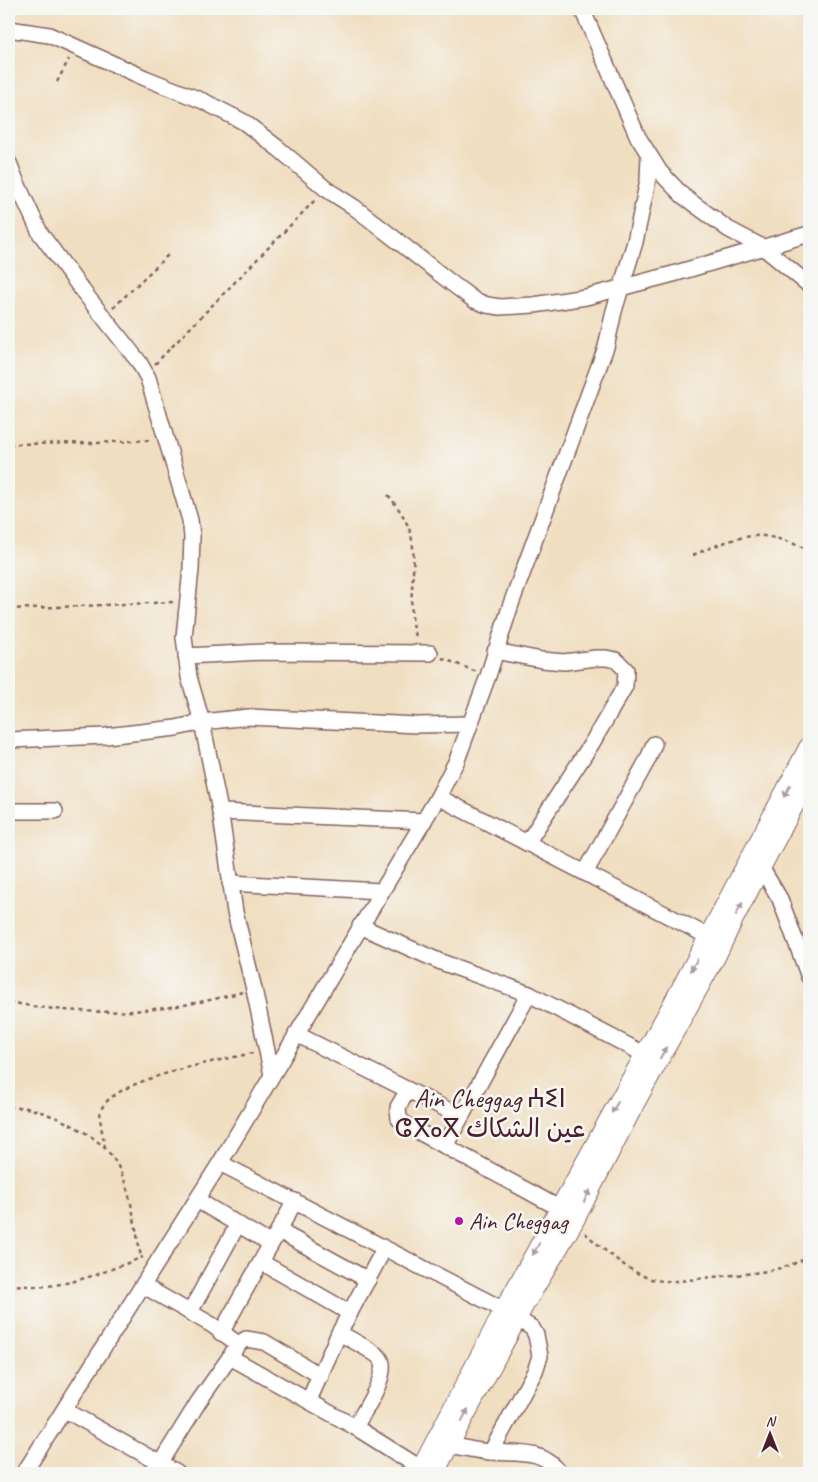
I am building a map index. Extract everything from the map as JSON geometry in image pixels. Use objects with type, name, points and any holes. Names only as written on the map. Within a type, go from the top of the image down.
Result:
[{"type":"street","points":[[582,9],[638,137],[660,172],[683,196],[728,229],[764,248],[809,285]]},
{"type":"street","points":[[9,29],[44,34],[237,118],[454,285],[474,300],[487,306],[550,304],[586,297],[809,234]]},
{"type":"street","points":[[24,1473],[220,1163],[424,821],[456,760],[488,676],[511,604],[606,347],[614,311],[636,242],[648,180],[649,156]]},
{"type":"street","points":[[9,163],[40,233],[103,318],[139,362],[146,374],[191,524],[192,543],[184,637],[189,677],[202,722],[220,812],[235,912],[272,1075]]},
{"type":"street","points":[[495,650],[542,660],[564,662],[606,658],[616,660],[626,670],[625,686],[592,743],[527,843]]},
{"type":"street","points":[[186,656],[264,652],[430,652]]},
{"type":"street","points":[[9,740],[106,736],[249,717],[417,725],[470,724]]},
{"type":"street","points":[[585,873],[648,759],[654,744]]},
{"type":"street","points":[[425,1472],[511,1314],[573,1223],[716,940],[809,747]]},
{"type":"street","points":[[425,1472],[449,1445],[559,1208],[644,1054],[716,940],[741,905],[762,869],[809,777]]},
{"type":"street","points":[[438,797],[716,940]]},
{"type":"street","points":[[9,811],[55,811]]},
{"type":"street","points":[[220,812],[424,821]]},
{"type":"street","points":[[762,869],[780,899],[809,977]]},
{"type":"street","points":[[230,883],[381,891]]},
{"type":"street","points":[[360,926],[441,962],[529,994],[644,1054]]},
{"type":"street","points":[[445,1146],[529,994]]},
{"type":"street","points":[[296,1034],[460,1116]]},
{"type":"street","points":[[408,1090],[398,1107],[399,1119],[408,1126],[559,1208]]},
{"type":"street","points":[[220,1163],[511,1314],[532,1328],[536,1335],[540,1356],[535,1371],[491,1452]]},
{"type":"street","points":[[197,1200],[238,1224],[275,1237],[368,1280]]},
{"type":"street","points":[[221,1333],[295,1201]]},
{"type":"street","points":[[190,1312],[238,1224]]},
{"type":"street","points":[[309,1400],[339,1333],[384,1249]]},
{"type":"street","points":[[261,1262],[350,1313]]},
{"type":"street","points":[[144,1286],[212,1325],[238,1344]]},
{"type":"street","points":[[339,1333],[379,1357],[383,1368],[380,1381],[355,1427]]},
{"type":"street","points":[[160,1464],[199,1401],[238,1344],[246,1339],[264,1342],[321,1376]]},
{"type":"street","points":[[230,1357],[355,1427],[425,1472]]},
{"type":"street","points":[[65,1410],[177,1473]]},
{"type":"street","points":[[449,1445],[491,1452],[518,1452],[544,1458],[554,1464],[560,1473]]},
{"type":"path","points":[[57,82],[76,47]]},
{"type":"path","points":[[146,374],[326,188]]},
{"type":"path","points":[[103,318],[169,254]]},
{"type":"path","points":[[9,444],[95,443],[166,438]]},
{"type":"path","points":[[388,495],[404,517],[412,536],[413,554],[410,600],[417,640],[421,646],[430,652],[488,676]]},
{"type":"path","points":[[693,555],[716,545],[762,536],[774,538],[809,550]]},
{"type":"path","points":[[9,609],[188,602]]},
{"type":"path","points":[[9,1002],[41,1008],[92,1013],[134,1012],[212,1000],[254,989]]},
{"type":"path","points":[[105,1150],[100,1115],[102,1108],[116,1094],[130,1086],[167,1073],[198,1064],[266,1050]]},
{"type":"path","points":[[9,1108],[25,1107],[67,1123],[97,1141],[113,1158],[123,1179],[141,1257]]},
{"type":"path","points":[[573,1223],[636,1272],[652,1279],[689,1280],[750,1274],[793,1265],[809,1257]]},
{"type":"path","points":[[9,1285],[46,1286],[71,1282],[101,1273],[168,1247]]},
{"type":"place","name":"Ain Cheggag","points":[[459,1221]]},
{"type":"district","name":"Ain Cheggag ⵄⵉⵏ ⵛⴳⴰⴳ عين الشكاك","points":[[490,1113]]}]
